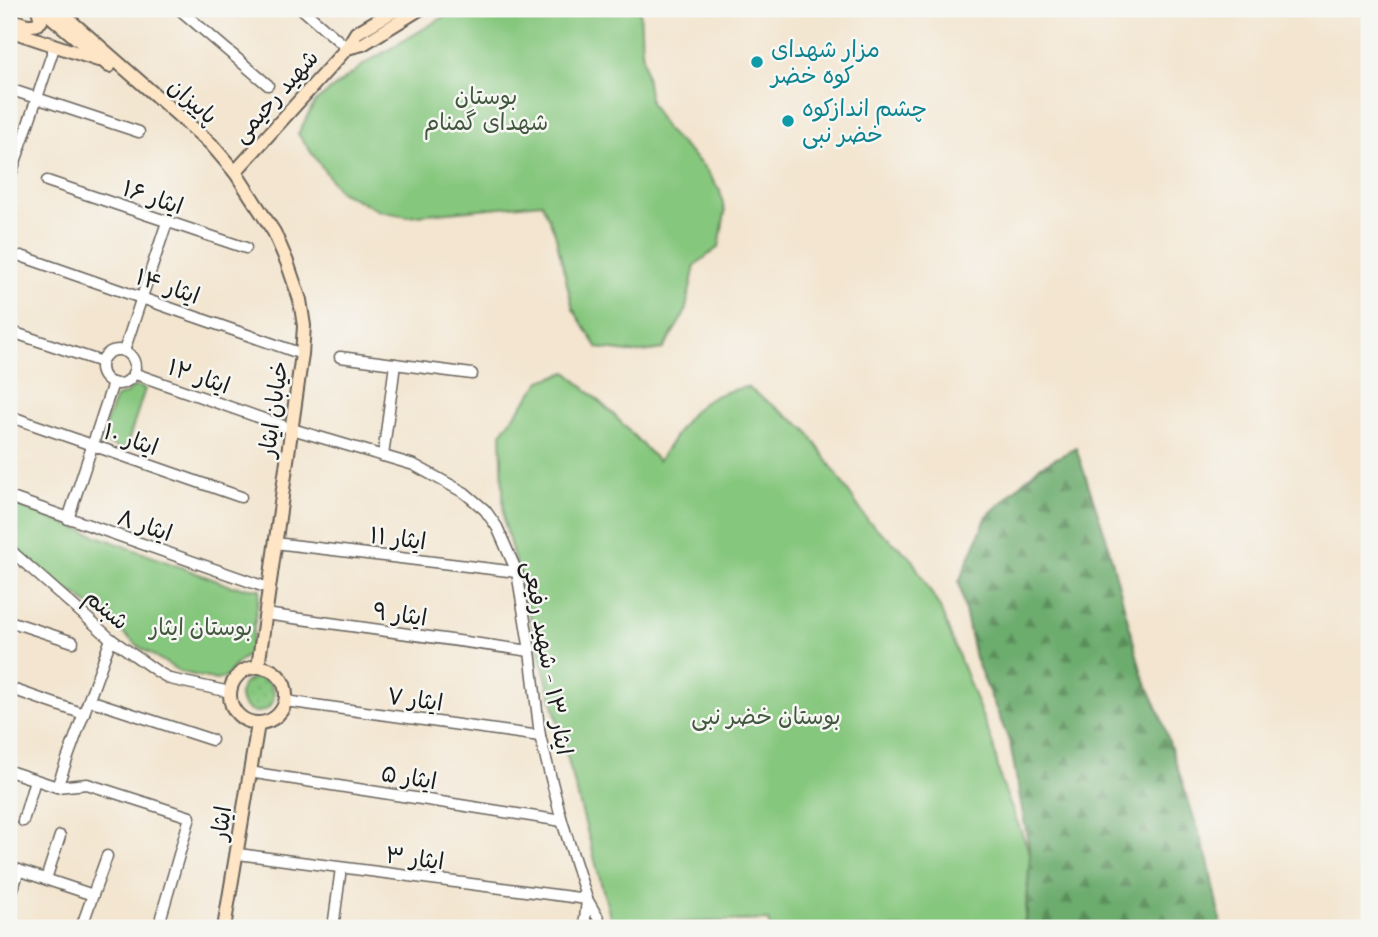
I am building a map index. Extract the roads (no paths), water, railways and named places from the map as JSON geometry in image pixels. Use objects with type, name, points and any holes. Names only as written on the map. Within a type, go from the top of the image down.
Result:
[{"type":"main road","points":[[9,18],[30,26],[37,25],[41,21],[40,9]]},
{"type":"main road","name":"پاییزان","points":[[40,9],[206,151],[236,172]]},
{"type":"main road","name":"پاییزان","points":[[57,9],[211,144],[236,172]]},
{"type":"main road","name":"شهید رحیمی","points":[[236,172],[347,48],[363,44],[420,9]]},
{"type":"main road","points":[[347,48],[356,33],[392,10]]},
{"type":"main road","points":[[9,30],[105,62]]},
{"type":"main road","name":"خیابان ایثار","points":[[236,172],[274,232],[300,300],[304,326],[258,667]]},
{"type":"main road","points":[[258,667],[266,668],[279,677],[285,692],[285,701],[283,708],[273,719],[258,724],[249,722],[234,710],[230,692],[236,677],[250,668],[258,667]]},
{"type":"main road","name":"ایثار","points":[[224,928],[258,724]]},
{"type":"street","points":[[179,9],[268,85]]},
{"type":"street","points":[[302,9],[347,48]]},
{"type":"street","points":[[10,173],[55,45]]},
{"type":"street","points":[[9,89],[139,132]]},
{"type":"street","name":"ایثار ۱۶","points":[[47,181],[246,248]]},
{"type":"street","points":[[124,351],[167,222]]},
{"type":"street","name":"ایثار ۱۴","points":[[21,256],[302,354]]},
{"type":"street","points":[[9,331],[102,362]]},
{"type":"street","points":[[113,383],[102,372],[102,362],[110,352],[124,351]]},
{"type":"street","points":[[113,383],[127,381],[133,373],[134,362],[124,351]]},
{"type":"street","points":[[341,357],[472,374]]},
{"type":"street","points":[[383,456],[396,364]]},
{"type":"street","name":"ایثار ۱۲","points":[[133,373],[292,429]]},
{"type":"street","points":[[68,519],[113,383]]},
{"type":"street","name":"ایثار ۱۰","points":[[9,416],[241,496]]},
{"type":"street","name":"ایثار ۱۳ - شهید رفیعی","points":[[292,429],[414,465],[465,493],[485,510],[497,527],[516,572],[530,651],[540,736],[562,821],[587,900],[604,928]]},
{"type":"street","name":"ایثار ۸","points":[[9,497],[268,588]]},
{"type":"street","name":"ایثار ۱۱","points":[[275,542],[516,572]]},
{"type":"street","name":"شبنم","points":[[9,550],[111,639],[170,679],[230,692]]},
{"type":"street","name":"ایثار ۹","points":[[265,614],[530,651]]},
{"type":"street","points":[[9,621],[73,642]]},
{"type":"street","points":[[57,787],[111,639]]},
{"type":"street","points":[[9,688],[84,714]]},
{"type":"street","points":[[89,700],[212,740]]},
{"type":"street","name":"ایثار ۷","points":[[285,701],[540,736]]},
{"type":"street","points":[[9,771],[57,787],[87,785],[190,817],[161,917]]},
{"type":"street","name":"ایثار ۵","points":[[249,772],[562,821]]},
{"type":"street","points":[[23,821],[36,780]]},
{"type":"street","points":[[46,879],[60,836]]},
{"type":"street","name":"ایثار ۳","points":[[237,854],[587,900]]},
{"type":"street","points":[[81,928],[107,856]]},
{"type":"street","points":[[9,901],[14,868],[93,895]]},
{"type":"street","points":[[333,928],[341,868]]},
{"type":"street","name":"ایثار ۱۳ - شهید رفیعی","points":[[584,928],[587,900]]},
{"type":"place","name":"مزار شهدای کوه خضر","points":[[757,62]]},
{"type":"place","name":"چشم اندازکوه خضر نبی","points":[[788,121]]},
{"type":"park label","name":"بوستان شهدای گمنام","points":[[486,109]]},
{"type":"park label","name":"بوستان ایثار","points":[[201,627]]},
{"type":"park label","name":"بوستان خضر نبی","points":[[766,716]]}]
